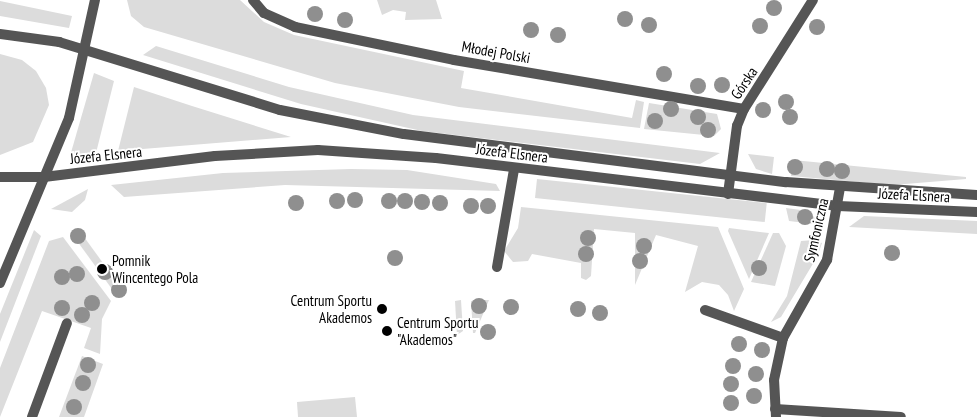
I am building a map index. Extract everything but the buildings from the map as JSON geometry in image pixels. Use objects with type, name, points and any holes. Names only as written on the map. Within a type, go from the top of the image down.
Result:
[{"type":"street","points":[[0,283],[69,118],[86,50],[95,0]]},
{"type":"street","name":"Młodej Polski","points":[[253,0],[264,13],[295,28],[454,60],[744,109]]},
{"type":"street","name":"Górska","points":[[728,194],[744,109],[812,0]]},
{"type":"street","name":"Józefa Elsnera","points":[[0,34],[86,50],[226,95],[337,122],[730,176],[840,188],[977,195]]},
{"type":"street","name":"Józefa Elsnera","points":[[0,177],[44,177],[299,150],[368,152],[838,206],[977,212]]},
{"type":"street","points":[[498,267],[514,170]]},
{"type":"street","name":"Symfoniczna","points":[[776,413],[774,380],[783,338],[827,260],[840,188]]},
{"type":"street","points":[[705,310],[783,338]]},
{"type":"street","points":[[32,417],[67,323]]},
{"type":"street","points":[[776,413],[901,417]]},
{"type":"shaded area","points":[[127,0],[240,0],[264,22],[294,35],[464,71],[461,88],[632,118],[636,100],[644,102],[640,128],[459,107],[335,83],[144,27],[131,16]]},
{"type":"shaded area","points":[[377,0],[436,0],[442,19],[405,20],[406,12],[393,10],[382,15]]},
{"type":"shaded area","points":[[0,1],[72,16],[69,28],[0,16]]},
{"type":"shaded area","points":[[156,46],[289,87],[413,115],[720,153],[700,164],[422,131],[301,104],[143,55]]},
{"type":"shaded area","points":[[0,54],[22,60],[36,71],[46,88],[49,105],[33,142],[0,155]]},
{"type":"shaded area","points":[[94,73],[114,81],[96,153],[70,156]]},
{"type":"shaded area","points":[[134,87],[192,106],[291,137],[118,151]]},
{"type":"shaded area","points":[[649,103],[717,114],[721,129],[714,136],[644,129]]},
{"type":"shaded area","points":[[748,154],[774,157],[772,174],[756,169]]},
{"type":"shaded area","points":[[793,160],[966,177],[966,179],[893,185],[791,176]]},
{"type":"shaded area","points":[[351,169],[407,170],[496,184],[500,191],[285,185],[124,197],[111,185],[223,173]]},
{"type":"shaded area","points":[[537,179],[767,203],[765,222],[535,198]]},
{"type":"shaded area","points":[[88,189],[85,200],[72,212],[51,209]]},
{"type":"shaded area","points":[[521,207],[718,227],[744,289],[734,311],[728,295],[719,285],[702,282],[685,292],[698,246],[656,235],[635,285],[635,233],[594,229],[591,276],[586,280],[581,278],[581,263],[532,254],[528,261],[513,262],[504,251],[518,228]]},
{"type":"shaded area","points":[[786,208],[808,211],[822,225],[789,221]]},
{"type":"shaded area","points":[[864,216],[977,221],[977,234],[849,227]]},
{"type":"shaded area","points":[[729,228],[769,233],[749,279],[728,231]]},
{"type":"shaded area","points":[[34,230],[41,236],[0,342],[0,314]]},
{"type":"shaded area","points":[[79,230],[124,291],[117,296],[73,235]]},
{"type":"shaded area","points":[[773,233],[779,233],[786,246],[775,286],[751,282]]},
{"type":"shaded area","points":[[63,237],[111,301],[102,319],[100,354],[84,348],[91,328],[42,311],[0,417],[0,368],[49,241]]},
{"type":"shaded area","points":[[814,240],[822,243],[817,257],[781,317],[771,322],[787,296],[801,241]]},
{"type":"shaded area","points":[[461,300],[463,331],[457,335],[455,301]]},
{"type":"shaded area","points":[[489,300],[475,333],[473,333],[471,301]]},
{"type":"shaded area","points":[[82,356],[103,364],[84,417],[59,417]]},
{"type":"shaded area","points":[[355,397],[357,417],[298,417],[297,402]]},
{"type":"place","name":"Pomnik Wincentego Pola","points":[[102,269]]},
{"type":"place","name":"Centrum Sportu Akademos","points":[[382,309]]},
{"type":"place","name":"Centrum Sportu \"Akademos\"","points":[[387,331]]}]
